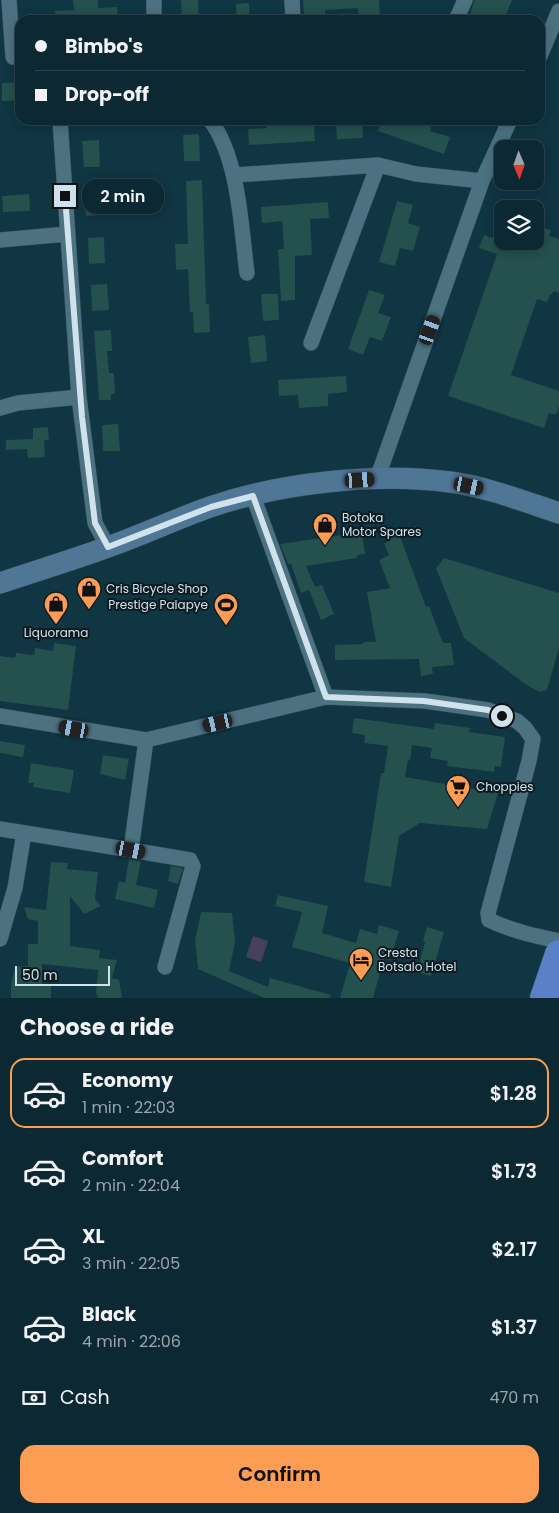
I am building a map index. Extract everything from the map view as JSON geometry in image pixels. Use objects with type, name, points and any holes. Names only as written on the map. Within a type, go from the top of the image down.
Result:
[{"type":"highway","points":[[544,998],[559,954]]},
{"type":"street","points":[[9,0],[11,58]]},
{"type":"street","points":[[154,0],[154,15]]},
{"type":"street","points":[[292,0],[293,15]]},
{"type":"street","points":[[458,15],[465,0]]},
{"type":"street","points":[[545,44],[559,11]]},
{"type":"street","points":[[60,125],[80,397],[95,523],[108,547]]},
{"type":"street","points":[[213,125],[224,146],[235,175],[247,273]]},
{"type":"street","points":[[377,479],[482,182],[508,125]]},
{"type":"street","points":[[235,175],[378,165],[416,174],[482,182]]},
{"type":"street","points":[[311,343],[378,165]]},
{"type":"street","points":[[0,240],[67,234]]},
{"type":"street","points":[[0,408],[18,403],[80,397]]},
{"type":"street","points":[[0,583],[108,547],[211,507],[253,496],[326,482],[420,479],[451,482],[487,490],[559,513]]},
{"type":"street","points":[[253,496],[326,697]]},
{"type":"street","points":[[0,716],[146,740],[326,697],[424,701],[488,710],[517,721],[525,728],[532,739],[529,761],[488,913],[489,920],[511,929],[559,942]]},
{"type":"street","points":[[131,850],[146,740]]},
{"type":"street","points":[[0,830],[190,860],[192,863],[191,875],[165,967]]},
{"type":"street","points":[[0,940],[15,888],[24,833]]},
{"type":"shaded area","points":[[253,936],[268,941],[261,962],[246,957]]},
{"type":"building","points":[[73,0],[98,0],[98,8],[117,7],[118,15],[55,15],[55,11],[74,10]]},
{"type":"building","points":[[181,0],[198,0],[199,15],[182,15]]},
{"type":"building","points":[[303,0],[379,0],[380,15],[359,15],[358,8],[325,10],[325,15],[304,15]]},
{"type":"building","points":[[474,0],[512,0],[506,15],[470,15]]},
{"type":"building","points":[[249,3],[249,15],[237,15],[236,4]]},
{"type":"building","points":[[15,82],[15,100],[2,101],[2,83]]},
{"type":"building","points":[[267,125],[314,125],[315,141],[249,145],[248,129],[267,128]]},
{"type":"building","points":[[336,125],[362,125],[363,138],[337,139]]},
{"type":"building","points":[[380,125],[432,125],[430,131],[450,137],[444,154],[378,131]]},
{"type":"building","points":[[199,134],[200,161],[184,161],[183,135]]},
{"type":"building","points":[[99,140],[100,167],[84,167],[82,141]]},
{"type":"building","points":[[202,180],[206,304],[209,304],[210,332],[194,333],[193,312],[190,312],[188,269],[176,270],[175,244],[188,244],[186,181]]},
{"type":"building","points":[[101,189],[102,215],[86,216],[85,190]]},
{"type":"building","points":[[29,194],[30,211],[3,212],[2,196]]},
{"type":"building","points":[[397,201],[413,205],[408,223],[420,227],[413,251],[400,248],[395,266],[379,262]]},
{"type":"building","points":[[328,202],[329,218],[310,219],[312,255],[295,256],[295,300],[281,301],[278,249],[284,249],[282,221],[262,223],[261,207]]},
{"type":"building","points":[[544,228],[551,230],[549,236],[559,239],[559,293],[553,291],[547,302],[537,299],[511,375],[559,391],[559,406],[556,415],[549,413],[544,428],[448,396],[497,254],[479,248],[484,235],[494,238],[494,250],[544,250]]},
{"type":"building","points":[[104,237],[105,263],[89,264],[88,238]]},
{"type":"building","points":[[107,284],[109,310],[92,311],[91,285]]},
{"type":"building","points":[[369,290],[385,295],[378,313],[391,317],[382,341],[370,337],[363,355],[348,349]]},
{"type":"building","points":[[261,294],[278,294],[279,320],[263,321]]},
{"type":"building","points":[[111,330],[112,351],[107,351],[109,373],[114,373],[115,394],[111,394],[111,400],[99,400],[94,331]]},
{"type":"building","points":[[265,335],[267,361],[251,363],[248,337]]},
{"type":"building","points":[[346,376],[347,392],[328,394],[328,406],[299,408],[298,395],[279,396],[278,380]]},
{"type":"building","points":[[118,424],[120,451],[103,451],[102,425]]},
{"type":"building","points":[[48,427],[49,440],[44,440],[45,457],[28,458],[27,449],[6,450],[6,440],[33,439],[33,428]]},
{"type":"building","points":[[397,528],[426,607],[429,606],[443,643],[451,643],[454,665],[432,667],[433,674],[421,676],[419,659],[335,660],[335,645],[376,642],[367,592],[390,588],[379,560],[389,555],[384,543],[388,542],[385,533]]},
{"type":"building","points":[[362,532],[365,554],[357,555],[357,558],[306,566],[315,587],[322,585],[334,614],[321,620],[309,590],[301,593],[291,564],[288,564],[280,544]]},
{"type":"building","points":[[444,558],[559,593],[559,648],[547,690],[540,692],[528,686],[464,638],[436,568]]},
{"type":"building","points":[[54,643],[76,646],[68,710],[0,701],[0,656],[15,658],[16,653],[34,655],[35,648],[53,651]]},
{"type":"building","points":[[354,718],[434,729],[435,723],[470,728],[469,732],[505,737],[501,767],[495,766],[494,772],[447,766],[448,761],[430,758],[432,748],[412,745],[410,761],[408,760],[405,777],[498,793],[487,829],[420,823],[399,836],[391,887],[364,882],[381,773],[384,773],[388,746],[364,743],[365,735],[352,733]]},
{"type":"building","points":[[0,741],[25,745],[23,757],[0,753]]},
{"type":"building","points":[[103,755],[129,759],[125,780],[100,774]]},
{"type":"building","points":[[31,763],[74,770],[70,793],[33,787],[34,783],[28,783]]},
{"type":"building","points":[[129,859],[141,861],[136,885],[158,890],[154,908],[115,899],[119,881],[125,883]]},
{"type":"building","points":[[51,862],[68,863],[67,869],[98,872],[95,899],[101,906],[84,914],[70,896],[70,946],[100,950],[99,958],[117,960],[112,978],[119,980],[122,998],[98,998],[96,992],[98,970],[42,964],[42,984],[51,986],[51,998],[11,998],[11,984],[15,967],[28,966],[28,944],[38,944],[38,921],[28,919],[24,907],[46,910]]},
{"type":"building","points":[[171,866],[183,868],[178,884],[168,881]]},
{"type":"building","points":[[278,895],[328,906],[322,933],[356,943],[360,929],[377,934],[379,925],[399,931],[390,960],[384,958],[373,998],[340,998],[350,963],[292,947],[302,912],[275,906]]},
{"type":"building","points":[[201,912],[232,913],[235,942],[229,971],[268,987],[270,978],[331,995],[330,998],[264,998],[198,969],[195,940]]},
{"type":"building","points":[[427,927],[444,932],[431,976],[417,972]]},
{"type":"place","name":"Botoka Motor Spares","points":[[325,546]]},
{"type":"place","name":"Cris Bicycle Shop","points":[[89,610]]},
{"type":"place","name":"Liquorama","points":[[56,625]]},
{"type":"place","name":"Prestige Palapye","points":[[226,626]]},
{"type":"place","name":"Choppies","points":[[458,808]]},
{"type":"place","name":"Cresta Botsalo Hotel","points":[[361,981]]},
{"type":"route","points":[[65,196],[82,417],[95,523],[108,547],[211,507],[253,496],[326,697],[424,701],[488,710],[502,716]]}]
